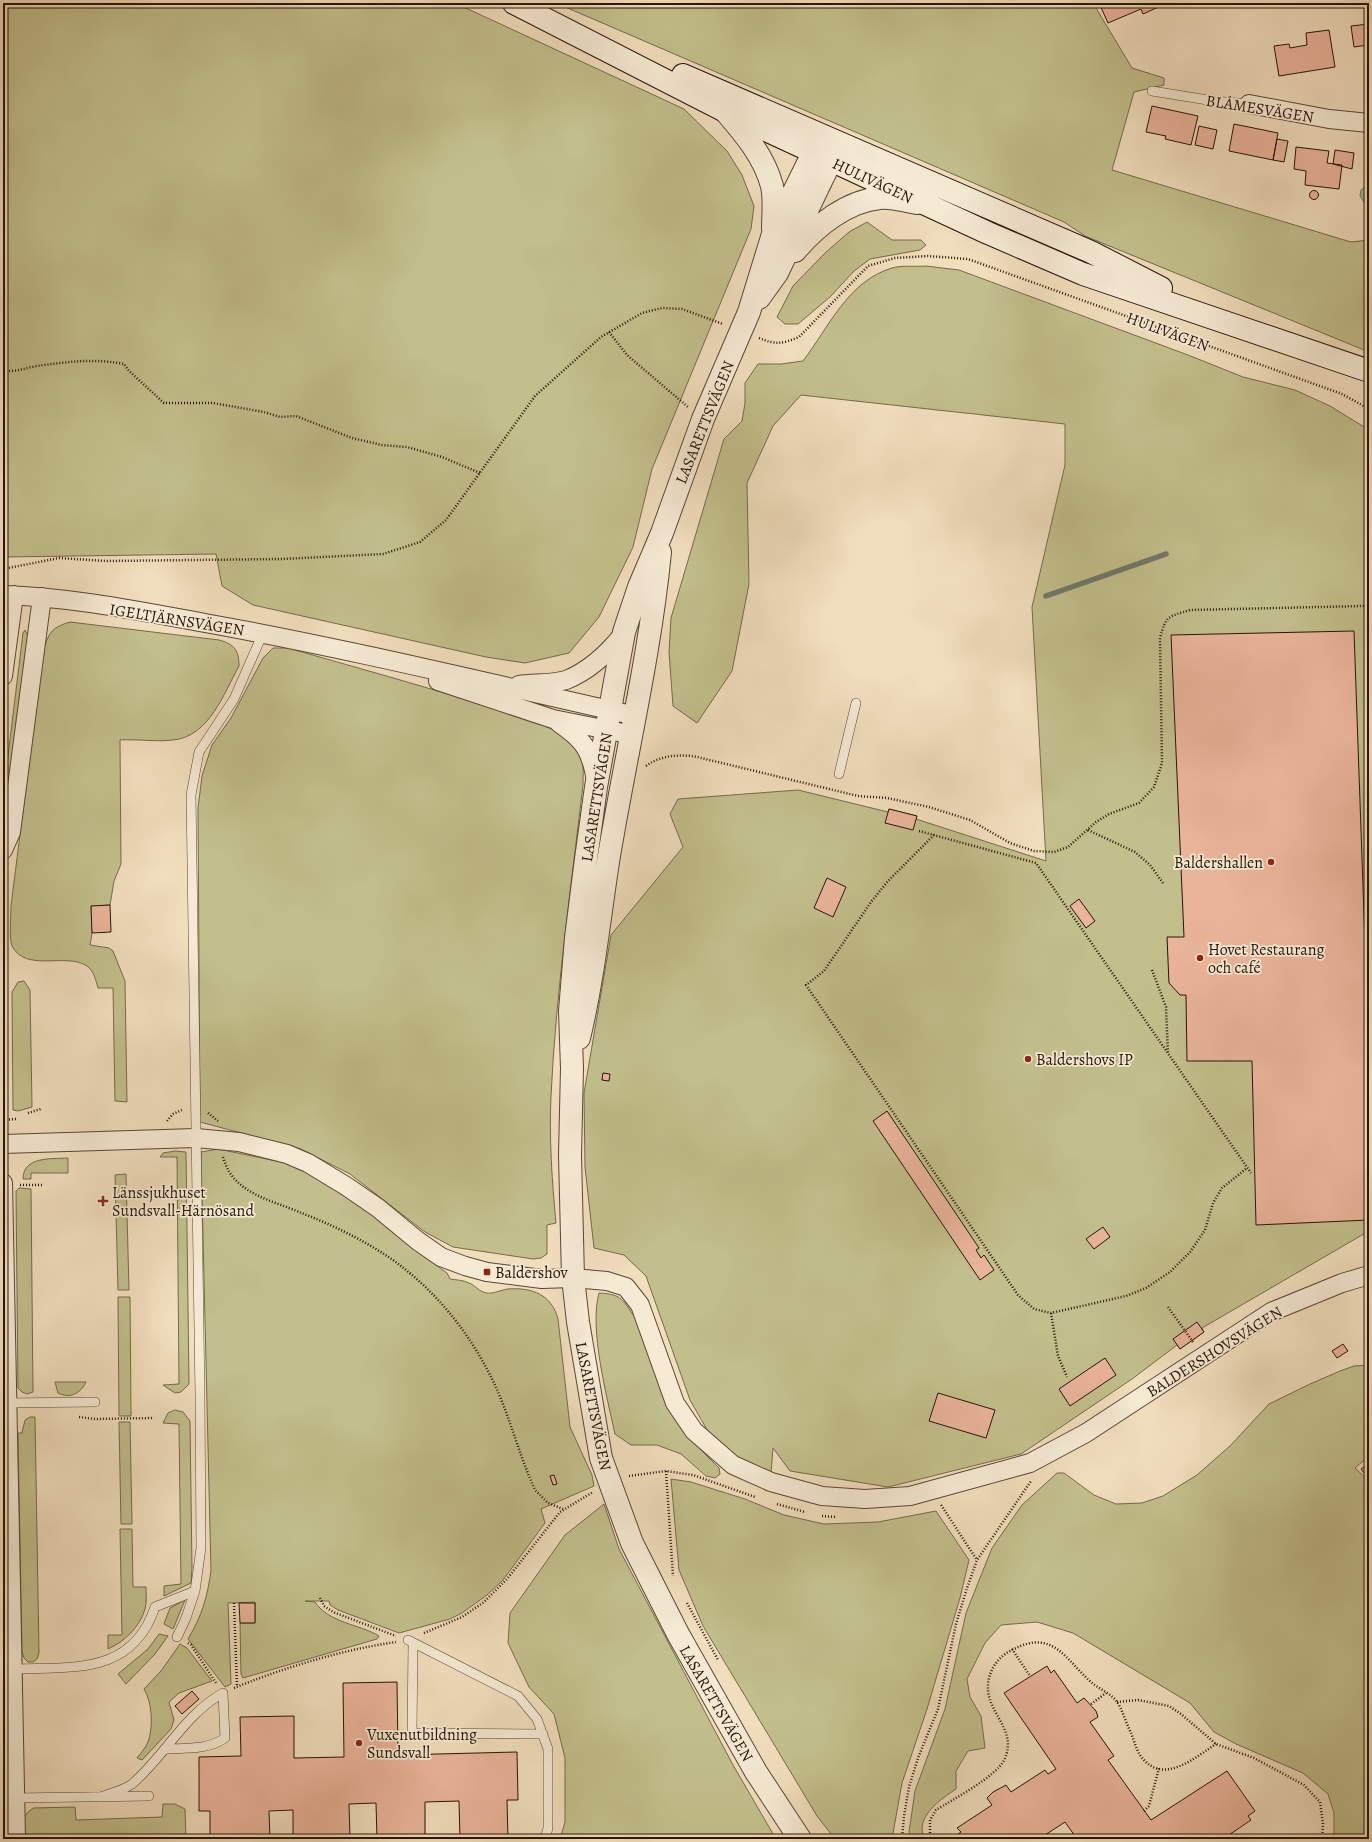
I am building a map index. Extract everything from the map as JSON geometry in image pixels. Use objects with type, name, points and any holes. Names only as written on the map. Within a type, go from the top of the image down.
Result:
[{"type":"street","name":"HULIVÄGEN","points":[[514,3],[1091,252],[1221,320]]},
{"type":"street","name":"HULIVÄGEN","points":[[538,14],[724,111],[925,204],[1083,274],[1369,371]]},
{"type":"street","name":"BLÅMESVÄGEN","points":[[1249,104],[1330,119],[1369,123]]},
{"type":"street","points":[[724,111],[748,138],[764,165],[772,187],[773,234]]},
{"type":"street","name":"LASARETTSVÄGEN","points":[[800,1839],[756,1772],[678,1634],[632,1543],[601,1458],[579,1330],[573,1278],[570,1155],[572,1068],[570,1011],[576,938],[596,787],[624,632],[638,586],[662,533],[703,419],[749,312],[773,234],[832,139]]},
{"type":"street","name":"LASARETTSVÄGEN","points":[[749,312],[776,273],[822,157]]},
{"type":"street","points":[[776,273],[807,237],[834,216],[862,202],[882,198],[925,204]]},
{"type":"street","name":"LASARETTSVÄGEN","points":[[572,1068],[585,1012],[598,941],[608,862],[634,726],[657,584],[662,533]]},
{"type":"street","points":[[3,676],[9,595]]},
{"type":"street","name":"IGELTJÄRNSVÄGEN","points":[[9,595],[42,597],[160,615],[262,633],[476,679],[609,721],[634,726]]},
{"type":"street","points":[[3,850],[11,832],[42,597]]},
{"type":"street","name":"IGELTJÄRNSVÄGEN","points":[[501,686],[566,680],[610,652],[624,632]]},
{"type":"street","name":"IGELTJÄRNSVÄGEN","points":[[349,652],[554,719],[609,721]]},
{"type":"street","name":"IGELTJÄRNSVÄGEN","points":[[554,719],[577,736],[587,749],[593,764],[596,787]]},
{"type":"street","name":"BALDERSHOVSVÄGEN","points":[[3,1144],[196,1138],[239,1142],[287,1154],[308,1163],[346,1186],[442,1257],[465,1266],[487,1272],[542,1279],[573,1278],[607,1281],[626,1287],[640,1305],[675,1403],[694,1431],[732,1465],[771,1482],[822,1496],[865,1499],[910,1496],[1030,1463],[1086,1433],[1271,1312],[1342,1283],[1369,1275]]},
{"type":"street","points":[[11,1184],[5,1403],[8,1670],[16,1839]]},
{"type":"lane","name":"BLÅMESVÄGEN","points":[[1152,91],[1214,101],[1249,104]]},
{"type":"lane","points":[[177,1637],[186,1618],[195,1591],[201,1548],[191,795],[193,775],[199,752],[234,699],[262,633]]},
{"type":"lane","points":[[839,774],[856,703]]},
{"type":"lane","points":[[5,1403],[95,1402]]},
{"type":"lane","points":[[8,1670],[98,1664],[116,1658],[134,1645],[151,1618],[154,1607],[195,1591]]},
{"type":"lane","points":[[543,1734],[412,1733],[411,1641],[518,1696],[537,1719],[543,1734],[548,1749],[548,1828],[545,1839]]},
{"type":"lane","points":[[101,1797],[131,1785],[165,1749],[185,1723],[213,1699],[223,1693],[225,1738],[216,1744],[202,1747],[165,1749]]},
{"type":"lane","points":[[15,1798],[149,1796]]},
{"type":"path","name":"HULIVÄGEN","points":[[759,338],[772,343],[785,343],[799,337],[868,266],[895,258],[928,256],[968,259],[1342,394],[1369,409]]},
{"type":"path","points":[[3,569],[59,558],[106,561],[282,559],[383,554],[420,542],[446,520],[534,396],[608,332],[642,313],[662,308],[682,309],[728,326]]},
{"type":"path","points":[[608,332],[627,355],[641,368],[703,419]]},
{"type":"path","points":[[3,371],[17,372],[34,367],[92,360],[124,364],[129,371],[164,402],[213,404],[264,412],[280,417],[296,416],[352,438],[382,445],[407,447],[442,457],[480,473]]},
{"type":"path","points":[[644,769],[657,759],[676,755],[693,756],[858,796],[887,798],[929,807],[970,820],[1010,843],[1034,851],[1054,852],[1068,847],[1096,822],[1109,814],[1140,803],[1154,786],[1162,763],[1160,638],[1164,622],[1171,616],[1190,610],[1362,606],[1369,608]]},
{"type":"path","points":[[1088,830],[1135,852],[1150,865],[1163,883]]},
{"type":"path","points":[[919,831],[1036,863],[1251,1173]]},
{"type":"path","points":[[934,835],[884,886],[871,902],[824,971],[806,985],[1018,1295],[1034,1309],[1052,1313],[1126,1296],[1146,1288],[1170,1272],[1190,1252],[1205,1230],[1213,1203],[1222,1188],[1247,1168]]},
{"type":"path","points":[[1152,970],[1166,1007],[1168,1054]]},
{"type":"path","points":[[28,1113],[41,1109]]},
{"type":"path","points":[[165,1123],[180,1110],[195,1110],[210,1113],[220,1123],[223,1159],[234,1179],[242,1186],[268,1199],[331,1224],[367,1243],[393,1260],[440,1301],[459,1324],[494,1384],[535,1490],[548,1503],[563,1509]]},
{"type":"path","points":[[3,1120],[16,1119]]},
{"type":"path","points":[[11,1184],[42,1185]]},
{"type":"path","points":[[1168,1307],[1188,1337],[1204,1356]]},
{"type":"path","points":[[1052,1313],[1058,1356],[1067,1377]]},
{"type":"path","points":[[76,1415],[82,1418],[95,1420],[154,1418]]},
{"type":"path","points":[[666,1471],[673,1578],[669,1574]]},
{"type":"path","points":[[902,1839],[909,1787],[918,1758],[938,1709],[956,1624],[977,1560],[1032,1479]]},
{"type":"path","points":[[177,1637],[191,1645],[223,1693],[317,1660],[375,1645],[411,1641],[462,1617],[484,1602],[507,1579],[563,1509],[595,1490]]},
{"type":"path","points":[[940,1503],[977,1560]]},
{"type":"path","points":[[320,1598],[324,1606],[333,1612],[411,1641]]},
{"type":"path","points":[[234,1603],[237,1687]]},
{"type":"path","points":[[930,1839],[930,1820],[936,1810],[995,1772],[1004,1761],[1008,1748],[1007,1738],[1003,1723],[991,1705],[987,1691],[988,1679],[993,1666],[1001,1657],[1012,1649],[1025,1644],[1048,1643],[1058,1649],[1092,1683],[1117,1702],[1140,1754],[1147,1763],[1159,1768],[1172,1770],[1180,1767],[1216,1744]]},
{"type":"path","points":[[1012,1649],[1030,1676]]},
{"type":"path","points":[[1091,1704],[1106,1694]]},
{"type":"path","points":[[1117,1702],[1138,1700],[1169,1706],[1181,1714],[1216,1744],[1254,1758],[1304,1785],[1320,1802],[1323,1824],[1322,1839]]},
{"type":"path","points":[[1144,1811],[1149,1806],[1159,1768]]},
{"type":"shaded area","points":[[3,3],[455,3],[684,109],[727,151],[742,175],[754,206],[751,229],[652,469],[633,547],[599,617],[569,653],[525,663],[486,657],[253,605],[222,586],[216,554],[3,557]]},
{"type":"shaded area","points":[[556,3],[1093,3],[1132,68],[1164,78],[1164,85],[1134,92],[1112,170],[1351,242],[1369,240],[1369,352],[1085,236],[1064,222]]},
{"type":"shaded area","points":[[1365,187],[1369,189],[1369,210],[1360,196],[1361,190]]},
{"type":"shaded area","points":[[867,222],[892,240],[921,240],[926,245],[920,250],[870,259],[854,271],[830,297],[798,324],[785,324],[777,317],[793,286],[825,253],[849,232]]},
{"type":"shaded area","name":"Baldershovs IP","points":[[904,266],[926,266],[959,270],[1243,377],[1295,390],[1330,406],[1369,430],[1369,597],[1366,597],[1369,602],[1369,1231],[1202,1328],[1204,1332],[1180,1349],[1177,1345],[1132,1379],[1021,1454],[888,1487],[790,1471],[773,1448],[771,1473],[736,1457],[710,1435],[690,1400],[646,1276],[624,1255],[594,1248],[585,1167],[584,1093],[611,935],[683,847],[670,814],[678,799],[798,790],[888,812],[889,809],[917,816],[916,819],[1046,861],[1032,607],[1065,465],[1065,424],[801,395],[773,426],[747,483],[749,584],[732,671],[697,723],[673,706],[669,652],[671,618],[724,439],[742,421],[745,403],[745,383],[758,364],[781,364],[803,361],[851,294],[863,283],[877,274],[892,268]]},
{"type":"shaded area","points":[[70,622],[219,640],[235,648],[239,660],[239,666],[214,712],[196,731],[186,737],[173,740],[120,740],[121,864],[114,881],[110,905],[91,906],[92,933],[90,945],[109,948],[113,951],[125,981],[127,1102],[115,1101],[113,988],[98,988],[93,973],[87,966],[78,962],[36,961],[27,959],[18,954],[11,943],[11,906],[43,652],[51,632],[63,624]]},
{"type":"shaded area","points":[[25,630],[28,636],[3,832],[3,797],[23,633]]},
{"type":"shaded area","points":[[273,648],[288,648],[412,683],[534,721],[567,739],[576,747],[581,755],[583,765],[583,785],[560,979],[553,1057],[550,1128],[556,1223],[547,1225],[547,1254],[541,1258],[533,1259],[453,1247],[425,1232],[350,1174],[301,1149],[200,1122],[198,808],[202,776],[212,745],[231,718],[263,658]]},
{"type":"shaded area","points":[[24,981],[30,990],[32,1107],[18,1111],[13,1110],[12,992],[18,982]]},
{"type":"shaded area","points":[[218,1149],[286,1163],[311,1173],[364,1206],[408,1244],[447,1273],[450,1279],[467,1282],[487,1293],[508,1289],[525,1289],[540,1294],[546,1298],[555,1311],[558,1319],[570,1427],[592,1475],[594,1486],[541,1509],[545,1523],[503,1580],[487,1595],[462,1613],[450,1619],[399,1633],[338,1610],[330,1605],[329,1601],[305,1601],[315,1602],[321,1609],[336,1619],[379,1636],[377,1639],[243,1678],[241,1674],[240,1623],[255,1623],[255,1602],[228,1603],[231,1684],[225,1687],[188,1639],[203,1606],[208,1590],[211,1571],[201,1152]]},
{"type":"shaded area","points":[[175,1151],[186,1152],[189,1384],[181,1392],[175,1393],[163,1385],[179,1384],[177,1157],[160,1157],[163,1153]]},
{"type":"shaded area","points":[[68,1158],[68,1173],[31,1173],[31,1179],[23,1179],[24,1172],[28,1166],[33,1163],[47,1159]]},
{"type":"shaded area","points":[[126,1174],[129,1290],[118,1290],[115,1175]]},
{"type":"shaded area","points":[[19,1188],[31,1189],[33,1392],[27,1394],[18,1388],[16,1191]]},
{"type":"shaded area","points":[[599,1293],[618,1297],[625,1303],[636,1319],[689,1438],[719,1468],[720,1474],[715,1478],[706,1476],[681,1454],[657,1445],[631,1445],[615,1434],[600,1363],[596,1325],[596,1308]]},
{"type":"shaded area","points":[[118,1297],[130,1297],[131,1416],[119,1416]]},
{"type":"shaded area","points":[[1369,1365],[1369,1456],[1355,1468],[1369,1481],[1369,1839],[1334,1839],[1334,1813],[1328,1794],[1303,1773],[1236,1744],[1214,1732],[1190,1703],[1073,1633],[1037,1622],[1001,1625],[985,1643],[967,1679],[970,1697],[981,1716],[985,1748],[968,1751],[956,1771],[956,1789],[936,1804],[926,1817],[922,1831],[925,1839],[913,1839],[909,1832],[915,1791],[945,1709],[966,1613],[992,1548],[1022,1505],[1057,1473],[1064,1473],[1094,1495],[1116,1504],[1142,1503],[1163,1496],[1197,1475],[1230,1446],[1269,1404],[1340,1371],[1354,1366]]},
{"type":"shaded area","points":[[55,1382],[86,1382],[81,1390],[67,1396],[58,1393]]},
{"type":"shaded area","points":[[175,1410],[183,1412],[190,1421],[192,1568],[191,1583],[164,1596],[164,1586],[181,1584],[179,1424],[163,1423],[168,1413]]},
{"type":"shaded area","points":[[30,1417],[35,1417],[39,1653],[37,1659],[33,1662],[28,1662],[24,1658],[22,1651],[18,1433],[22,1433],[25,1420]]},
{"type":"shaded area","points":[[119,1422],[130,1422],[132,1524],[121,1524]]},
{"type":"shaded area","points":[[671,1479],[691,1482],[745,1499],[784,1515],[824,1524],[878,1522],[936,1511],[969,1560],[960,1598],[927,1709],[902,1783],[892,1839],[835,1839],[817,1816],[703,1626],[679,1570]]},
{"type":"shaded area","points":[[604,1504],[619,1549],[733,1765],[776,1839],[560,1839],[565,1822],[565,1758],[554,1714],[529,1687],[508,1643],[510,1613],[565,1535]]},
{"type":"shaded area","points":[[120,1529],[132,1529],[133,1587],[146,1587],[146,1604],[143,1616],[131,1633],[108,1649],[108,1635],[122,1635]]},
{"type":"shaded area","points":[[185,1600],[173,1629],[164,1624],[170,1608]]},
{"type":"shaded area","points":[[159,1634],[168,1636],[155,1654],[126,1684],[118,1674],[148,1649]]},
{"type":"shaded area","points":[[180,1644],[187,1648],[212,1681],[179,1693],[169,1702],[174,1720],[171,1729],[142,1760],[137,1758],[148,1742],[151,1720],[149,1700],[144,1689],[161,1671]]},
{"type":"shaded area","points":[[163,1804],[175,1804],[185,1809],[186,1839],[24,1839],[23,1820],[27,1813],[33,1808],[75,1807],[76,1820],[162,1817]]},
{"type":"building","points":[[1099,3],[1165,4],[1143,14],[1141,9],[1108,23]]},
{"type":"building","points":[[1369,24],[1369,52],[1368,45],[1354,47],[1351,26]]},
{"type":"building","points":[[1329,30],[1335,67],[1279,76],[1274,46],[1289,44],[1290,48],[1307,45],[1306,33]]},
{"type":"building","points":[[1152,106],[1198,116],[1191,145],[1165,139],[1166,136],[1146,132]]},
{"type":"building","points":[[1234,124],[1278,133],[1273,160],[1229,151]]},
{"type":"building","points":[[1199,126],[1217,130],[1213,149],[1195,145]]},
{"type":"building","points":[[1277,139],[1288,141],[1284,162],[1273,160]]},
{"type":"building","points":[[1296,147],[1329,151],[1327,163],[1342,165],[1339,189],[1305,185],[1306,171],[1294,169]]},
{"type":"building","points":[[1335,150],[1354,153],[1352,169],[1333,164]]},
{"type":"building","points":[[1314,190],[1319,195],[1314,200],[1309,195]]},
{"type":"building","name":"Baldershallen","points":[[1354,631],[1369,1057],[1369,1220],[1256,1225],[1252,1061],[1187,1061],[1186,995],[1180,995],[1169,983],[1167,937],[1184,937],[1171,635]]},
{"type":"building","points":[[889,809],[917,816],[913,830],[885,823]]},
{"type":"building","points":[[827,878],[846,887],[833,917],[814,908]]},
{"type":"building","points":[[1079,899],[1095,921],[1086,928],[1070,906]]},
{"type":"building","points":[[110,905],[111,932],[92,933],[91,906]]},
{"type":"building","points":[[603,1073],[610,1074],[609,1081],[602,1080]]},
{"type":"building","points":[[887,1111],[979,1248],[976,1250],[981,1258],[984,1255],[994,1270],[980,1280],[873,1121]]},
{"type":"building","points":[[1103,1227],[1110,1237],[1094,1249],[1086,1239]]},
{"type":"building","points":[[1197,1322],[1204,1332],[1180,1349],[1173,1339]]},
{"type":"building","points":[[1343,1344],[1348,1351],[1337,1358],[1332,1351]]},
{"type":"building","points":[[1105,1358],[1116,1375],[1070,1406],[1059,1389]]},
{"type":"building","points":[[938,1393],[995,1410],[986,1438],[929,1421]]},
{"type":"building","points":[[1368,1464],[1369,1465],[1369,1479],[1361,1469]]},
{"type":"building","points":[[554,1475],[557,1484],[553,1485],[550,1476]]},
{"type":"building","points":[[239,1603],[255,1603],[255,1623],[240,1623]]},
{"type":"building","points":[[1047,1666],[1051,1673],[1054,1670],[1077,1703],[1084,1698],[1096,1711],[1098,1717],[1090,1722],[1114,1756],[1108,1760],[1151,1820],[1227,1771],[1255,1811],[1248,1816],[1251,1820],[1223,1839],[1077,1839],[1065,1822],[1039,1839],[955,1839],[954,1837],[961,1832],[957,1828],[992,1805],[987,1798],[993,1792],[1006,1785],[1011,1792],[1045,1770],[1048,1774],[1056,1769],[1004,1693]]},
{"type":"building","points":[[397,1682],[398,1755],[517,1752],[518,1800],[507,1800],[508,1839],[460,1839],[459,1801],[425,1802],[425,1839],[377,1839],[376,1803],[349,1804],[350,1839],[293,1839],[293,1810],[269,1811],[270,1839],[210,1839],[210,1811],[199,1811],[199,1757],[241,1756],[240,1717],[294,1716],[294,1758],[344,1757],[343,1683]]},
{"type":"building","points":[[192,1691],[199,1699],[182,1714],[175,1706]]},
{"type":"waterway","points":[[1046,596],[1166,554]]},
{"type":"place","name":"Baldershallen","points":[[1271,862]]},
{"type":"place","name":"Hovet Restaurang och café","points":[[1200,958]]},
{"type":"place","name":"Baldershovs IP","points":[[1028,1059]]},
{"type":"place","name":"Länssjukhuset Sundsvall-Härnösand","points":[[103,1201]]},
{"type":"place","name":"Baldershov","points":[[487,1272]]},
{"type":"place","name":"Vuxenutbildning Sundsvall","points":[[359,1743]]}]
